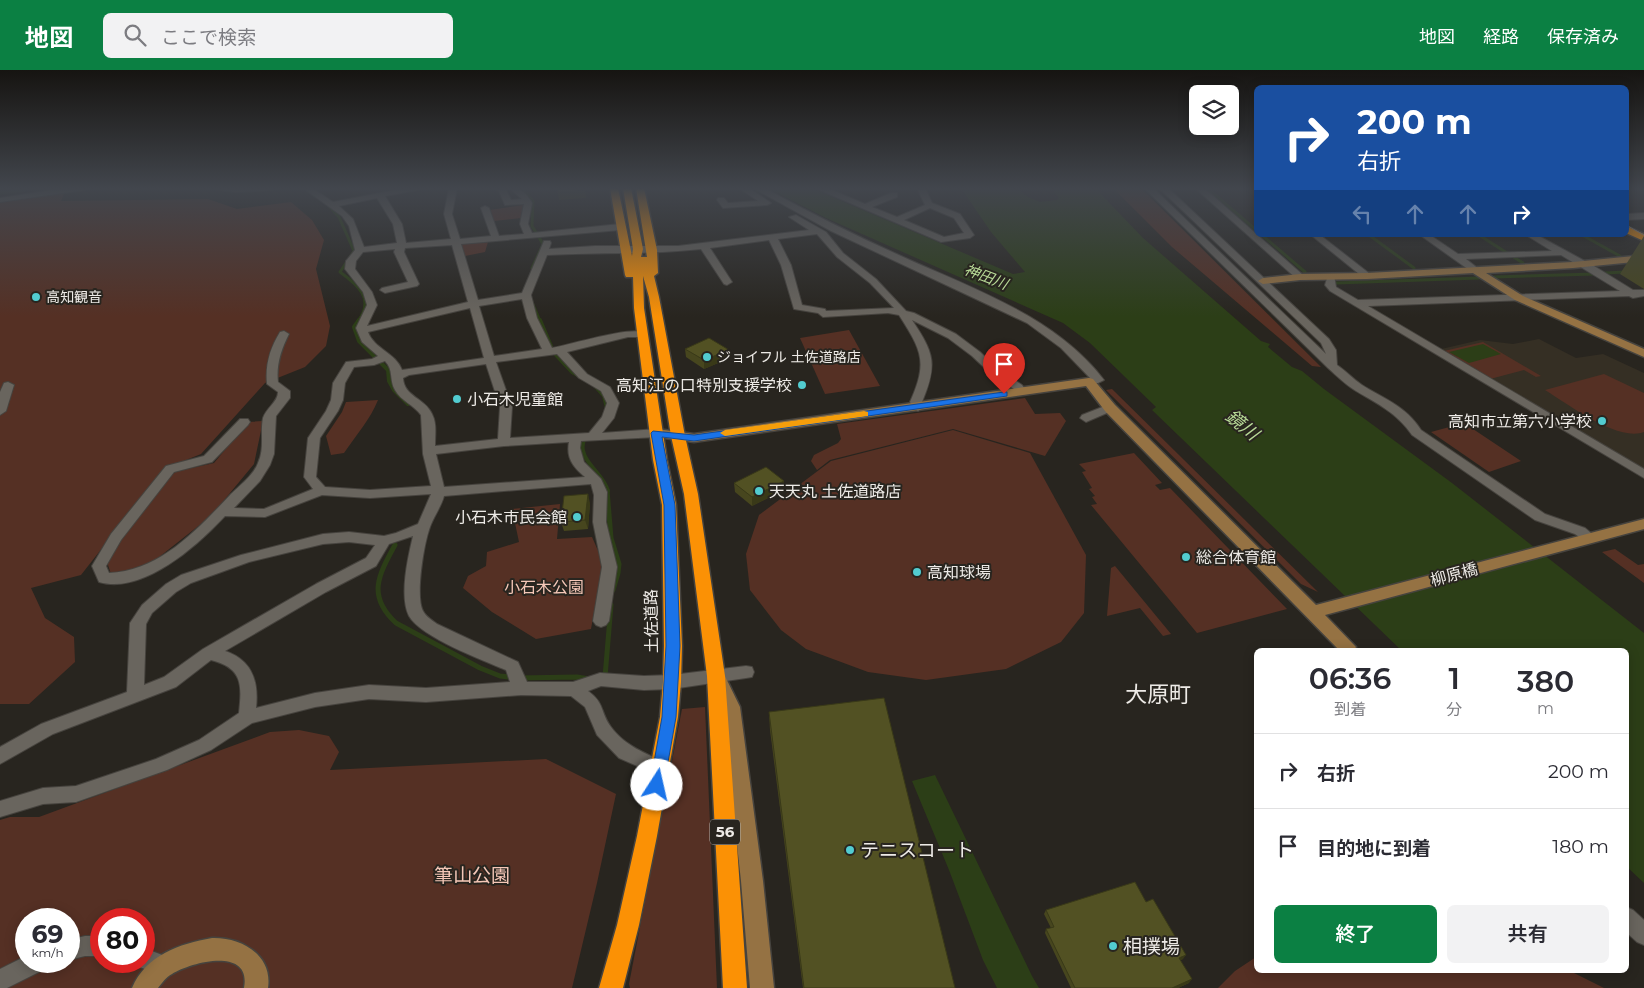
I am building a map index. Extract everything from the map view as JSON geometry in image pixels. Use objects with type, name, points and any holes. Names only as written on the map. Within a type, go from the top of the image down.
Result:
[{"type":"highway","name":"56","points":[[621,231],[638,308]]},
{"type":"highway","name":"土佐道路","points":[[635,231],[638,249],[644,259],[654,297],[678,436],[691,494],[716,676],[735,988]]},
{"type":"highway","name":"56","points":[[648,231],[652,250],[654,297]]},
{"type":"highway","points":[[1630,231],[1644,238]]},
{"type":"highway","name":"土佐道路","points":[[611,988],[628,925],[660,768],[669,717],[672,682],[669,505],[656,433],[638,308],[639,282],[636,259],[638,249]]},
{"type":"street","points":[[353,231],[360,250]]},
{"type":"street","points":[[385,290],[414,284],[399,252],[402,245],[400,231]]},
{"type":"street","points":[[452,231],[490,360],[506,407],[504,442]]},
{"type":"street","points":[[493,231],[496,238]]},
{"type":"street","points":[[532,231],[548,245],[535,270],[526,295],[532,318],[554,350],[583,376],[606,389],[613,403],[608,418],[573,448],[576,460],[600,489],[599,516],[610,562],[601,621]]},
{"type":"street","points":[[379,360],[362,330],[362,322],[371,309],[372,302],[363,285],[350,269],[351,262],[360,250],[580,231]]},
{"type":"street","points":[[545,252],[624,249],[652,250],[704,246],[817,231],[823,234],[840,255],[873,281],[901,312],[916,334],[924,349],[927,368],[925,382],[916,402],[918,407]]},
{"type":"street","points":[[428,450],[585,436],[656,433],[694,438],[1098,380],[1065,346],[1037,324],[838,231]]},
{"type":"street","points":[[923,231],[944,240],[956,236],[970,235],[967,231]]},
{"type":"street","points":[[1192,231],[1332,366],[1359,388],[1379,397],[1411,422],[1416,432],[1540,517],[1580,531],[1590,538]]},
{"type":"street","points":[[1209,231],[1325,341],[1330,350],[1332,366]]},
{"type":"street","points":[[772,236],[786,265],[798,307],[821,311],[823,314],[888,310],[901,312],[952,336],[976,354],[994,371],[1018,387],[1021,392]]},
{"type":"street","points":[[1255,237],[1300,277]]},
{"type":"street","points":[[1317,237],[1366,276]]},
{"type":"street","points":[[1427,237],[1519,298],[1644,353]]},
{"type":"street","points":[[1533,237],[1602,274],[1644,302]]},
{"type":"street","points":[[704,246],[727,276]]},
{"type":"street","points":[[1456,257],[1560,253]]},
{"type":"street","points":[[1262,281],[1300,277],[1366,276],[1582,264],[1644,258]]},
{"type":"street","points":[[1332,277],[1330,281],[1331,287],[1356,303],[1644,474]]},
{"type":"street","points":[[1356,303],[1644,293]]},
{"type":"street","points":[[362,330],[474,304],[526,295]]},
{"type":"street","points":[[244,422],[208,459],[170,469],[116,537],[99,566],[104,578],[119,579],[148,570],[164,562],[224,512],[257,476],[266,462],[270,434],[269,419],[272,411],[284,398],[284,391],[273,384],[271,372],[274,354],[284,334]]},
{"type":"street","points":[[398,376],[406,372],[554,350],[628,334],[642,334]]},
{"type":"street","points":[[321,491],[310,477],[314,438],[337,400],[339,383],[350,364],[379,360],[394,365],[398,376],[398,385],[404,394],[426,412],[429,422],[430,491],[415,555],[413,605],[416,616],[439,631],[512,666],[519,682]]},
{"type":"street","points":[[1089,382],[1110,408],[1349,648]]},
{"type":"street","points":[[0,411],[8,385]]},
{"type":"street","points":[[1086,418],[1110,408]]},
{"type":"street","points":[[224,512],[265,513],[321,491],[341,494],[370,494],[594,480]]},
{"type":"street","name":"柳原橋","points":[[1313,612],[1644,524]]},
{"type":"street","points":[[136,694],[138,624],[148,609],[186,579],[246,558],[323,539],[349,536],[384,541],[423,527]]},
{"type":"street","points":[[0,756],[30,737],[47,729],[170,682],[209,652],[321,588],[371,562],[384,541]]},
{"type":"street","points":[[209,652],[225,656],[244,670],[250,688],[247,717]]},
{"type":"street","points":[[0,809],[43,796],[76,794],[161,765],[205,745],[247,717],[315,700],[369,692],[426,695],[519,682],[575,688],[600,679],[644,683],[672,682],[746,672]]},
{"type":"street","points":[[716,676],[731,707],[752,881],[762,988]]},
{"type":"street","points":[[575,688],[592,703],[603,730],[625,753],[660,768]]},
{"type":"street","points":[[1629,921],[1644,935]]},
{"type":"street","points":[[155,962],[201,951],[237,950],[248,958],[255,972],[256,988]]},
{"type":"street","points":[[0,980],[15,973]]},
{"type":"street","points":[[144,988],[150,973]]},
{"type":"shaded area","name":"高知市立第六小学校","points":[[1539,339],[1576,358],[1603,354],[1644,373],[1644,469],[1437,350],[1480,340],[1513,344]]},
{"type":"green space","points":[[0,231],[319,231],[324,240],[316,269],[330,326],[326,346],[305,367],[265,383],[201,454],[171,466],[154,482],[81,575],[31,588],[45,618],[74,637],[75,662],[29,704],[0,704]]},
{"type":"green space","points":[[1156,231],[1184,231],[1321,367],[1312,366],[1172,247]]},
{"type":"green space","points":[[488,242],[485,252],[465,256],[460,243]]},
{"type":"green space","points":[[849,330],[880,386],[825,394],[800,338]]},
{"type":"green space","points":[[1483,342],[1541,376],[1536,377],[1524,370],[1490,379],[1444,351]]},
{"type":"green space","points":[[1604,374],[1644,393],[1644,432],[1633,434],[1607,427],[1545,390]]},
{"type":"green space","points":[[1112,389],[1318,592],[1301,584],[1106,390]]},
{"type":"green space","points":[[1025,398],[1035,414],[1060,413],[1066,421],[1045,456],[953,429],[830,460],[817,470],[811,461],[814,455],[838,443],[841,439],[837,424]]},
{"type":"green space","points":[[378,400],[367,421],[344,453],[331,455],[326,436],[342,412],[346,402]]},
{"type":"green space","points":[[263,421],[254,464],[211,516],[149,565],[126,573],[111,574],[107,562],[126,531],[174,472],[214,463],[248,422]]},
{"type":"green space","points":[[1464,423],[1521,461],[1489,472],[1431,432]]},
{"type":"green space","name":"高知球場","points":[[953,430],[1030,453],[1086,555],[1084,613],[1061,642],[1006,669],[926,680],[868,672],[806,649],[781,630],[750,590],[746,554],[759,515],[831,461]]},
{"type":"green space","name":"総合体育館","points":[[1134,453],[1162,483],[1155,485],[1160,490],[1170,488],[1287,609],[1197,633],[1091,505],[1097,504],[1092,497],[1095,496],[1089,489],[1092,488],[1082,472],[1086,471],[1079,464]]},
{"type":"green space","name":"小石木公園","points":[[560,504],[557,539],[592,537],[603,562],[591,629],[536,639],[492,612],[463,588],[468,576],[486,566],[487,552],[519,542],[512,509]]},
{"type":"green space","points":[[1615,549],[1638,565],[1644,564],[1644,583],[1602,552]]},
{"type":"green space","points":[[1115,566],[1171,634],[1163,636],[1140,608],[1107,616],[1111,568]]},
{"type":"green space","points":[[705,707],[717,988],[630,988],[629,984],[682,709]]},
{"type":"green space","name":"筆山公園","points":[[299,730],[329,736],[339,752],[330,770],[546,759],[616,794],[572,988],[0,988],[0,820],[10,817],[39,817],[270,732]]},
{"type":"green space","points":[[1254,958],[1254,973],[1574,973],[1604,988],[1218,988],[1235,971]]},
{"type":"water","points":[[855,231],[912,231],[1013,274],[1025,272],[990,231],[1136,231],[1261,341],[1270,344],[1268,347],[1292,367],[1302,371],[1452,483],[1644,633],[1644,883],[1629,869],[1629,648],[1399,648],[1152,410],[1156,407],[1090,343],[1063,323]]},
{"type":"water","points":[[1483,344],[1501,354],[1469,363],[1449,352]]},
{"type":"water","points":[[935,775],[1039,988],[997,988],[983,960],[949,870],[912,781]]},
{"type":"building","points":[[709,338],[729,350],[704,360],[685,349]]},
{"type":"building","points":[[766,467],[784,481],[752,497],[734,483]]},
{"type":"building","points":[[588,494],[585,520],[561,522],[564,496]]},
{"type":"building","name":"テニスコート","points":[[884,698],[955,988],[804,988],[769,712]]},
{"type":"building","name":"相撲場","points":[[1135,882],[1146,902],[1153,899],[1186,955],[1179,958],[1192,979],[1172,988],[1075,988],[1046,929],[1054,927],[1046,910]]},
{"type":"waterway","points":[[345,231],[354,251],[340,272],[358,287],[365,299],[363,313],[358,321]]},
{"type":"waterway","points":[[532,268],[543,244],[535,231]]},
{"type":"waterway","points":[[1264,237],[1305,272]]},
{"type":"waterway","points":[[1372,237],[1414,268]]},
{"type":"waterway","points":[[1482,237],[1507,253]]},
{"type":"waterway","points":[[1586,237],[1620,256]]},
{"type":"waterway","points":[[1512,256],[1523,263]]},
{"type":"waterway","points":[[1605,273],[1625,272]]},
{"type":"waterway","points":[[1494,277],[1596,274]]},
{"type":"waterway","points":[[1336,283],[1479,278]]},
{"type":"waterway","points":[[532,302],[540,321]]},
{"type":"waterway","points":[[359,320],[354,327],[359,341],[388,370],[389,381],[394,390],[408,404]]},
{"type":"waterway","points":[[540,320],[551,346]]},
{"type":"waterway","points":[[556,355],[572,372],[581,377]]},
{"type":"waterway","points":[[596,387],[604,396],[607,408]]},
{"type":"waterway","points":[[585,438],[583,452],[586,459],[601,478],[608,491]]},
{"type":"waterway","points":[[607,490],[611,538],[619,564],[613,590]]},
{"type":"waterway","points":[[395,545],[380,576],[378,595],[381,604],[396,623],[480,668],[500,676],[518,678],[577,677],[589,679]]},
{"type":"waterway","points":[[605,677],[611,605]]},
{"type":"tram line","points":[[1637,231],[1644,235]]},
{"type":"slow traffic","points":[[725,433],[864,414]]},
{"type":"place","name":"高知観音","points":[[36,297]]},
{"type":"place","name":"ジョイフル 土佐道路店","points":[[707,357]]},
{"type":"place","name":"高知江の口特別支援学校","points":[[802,385]]},
{"type":"place","name":"小石木児童館","points":[[457,399]]},
{"type":"place","name":"高知市立第六小学校","points":[[1602,421]]},
{"type":"place","name":"天天丸 土佐道路店","points":[[759,491]]},
{"type":"place","name":"小石木市民会館","points":[[577,517]]},
{"type":"place","name":"総合体育館","points":[[1186,557]]},
{"type":"place","name":"高知球場","points":[[917,572]]},
{"type":"place","name":"テニスコート","points":[[850,850]]},
{"type":"place","name":"相撲場","points":[[1113,946]]},
{"type":"district","name":"大原町","points":[[1158,694]]},
{"type":"route","points":[[657,785],[669,717],[673,646],[669,505],[656,433],[694,438],[1004,394]]},
{"type":"water label","name":"神田川","points":[[986,277]]},
{"type":"water label","name":"鏡川","points":[[1242,425]]}]
